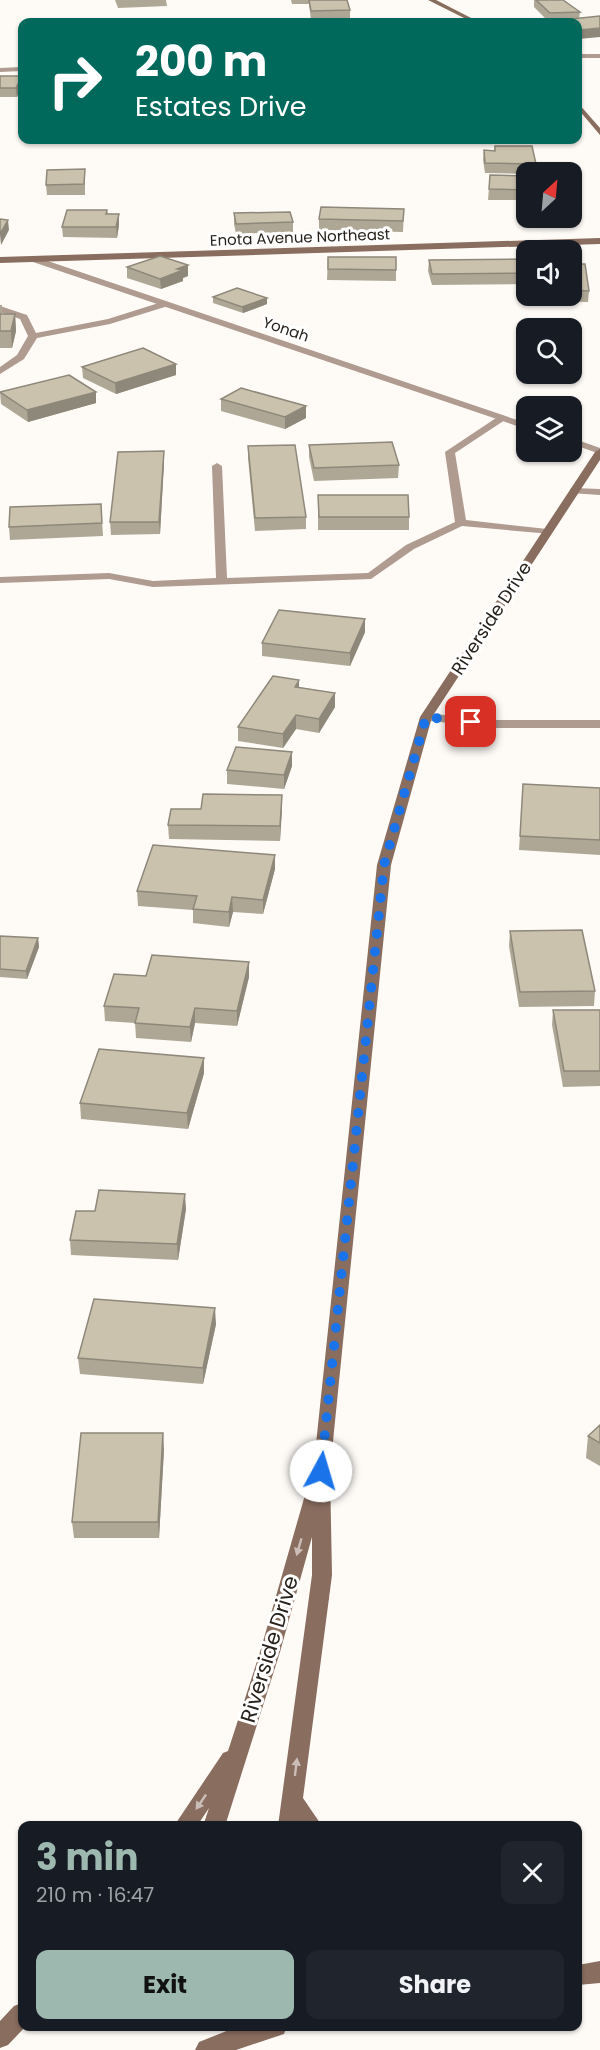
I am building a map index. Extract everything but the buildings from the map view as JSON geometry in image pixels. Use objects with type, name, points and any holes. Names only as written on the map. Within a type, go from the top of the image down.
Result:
[{"type":"street","points":[[431,0],[468,18]]},
{"type":"street","points":[[582,56],[600,56]]},
{"type":"street","points":[[0,70],[18,69]]},
{"type":"street","points":[[582,110],[600,133]]},
{"type":"street","name":"Enota Avenue Northeast","points":[[0,261],[600,241]]},
{"type":"street","name":"Yonah","points":[[36,260],[516,423]]},
{"type":"street","points":[[33,336],[110,321],[165,304]]},
{"type":"street","points":[[0,309],[24,317],[33,336],[26,354],[12,366],[0,371]]},
{"type":"street","points":[[461,523],[450,452],[503,418]]},
{"type":"street","points":[[582,445],[600,452]]},
{"type":"street","name":"Riverside Drive","points":[[290,1821],[321,1575],[321,1471],[384,865],[426,717],[600,452]]},
{"type":"street","points":[[217,466],[222,581]]},
{"type":"street","points":[[574,491],[600,492]]},
{"type":"street","points":[[0,580],[109,576],[153,584],[371,576],[410,547],[461,523],[547,532]]},
{"type":"street","points":[[426,717],[493,724],[600,724]]},
{"type":"street","name":"Riverside Drive","points":[[216,1821],[321,1471]]},
{"type":"street","points":[[188,1821],[240,1744]]},
{"type":"street","points":[[292,1799],[307,1821]]},
{"type":"street","points":[[582,1974],[600,1972]]},
{"type":"street","points":[[0,2037],[18,2018]]},
{"type":"street","points":[[207,2050],[253,2031]]},
{"type":"route","points":[[321,1471],[384,865],[426,717],[471,722]]}]
